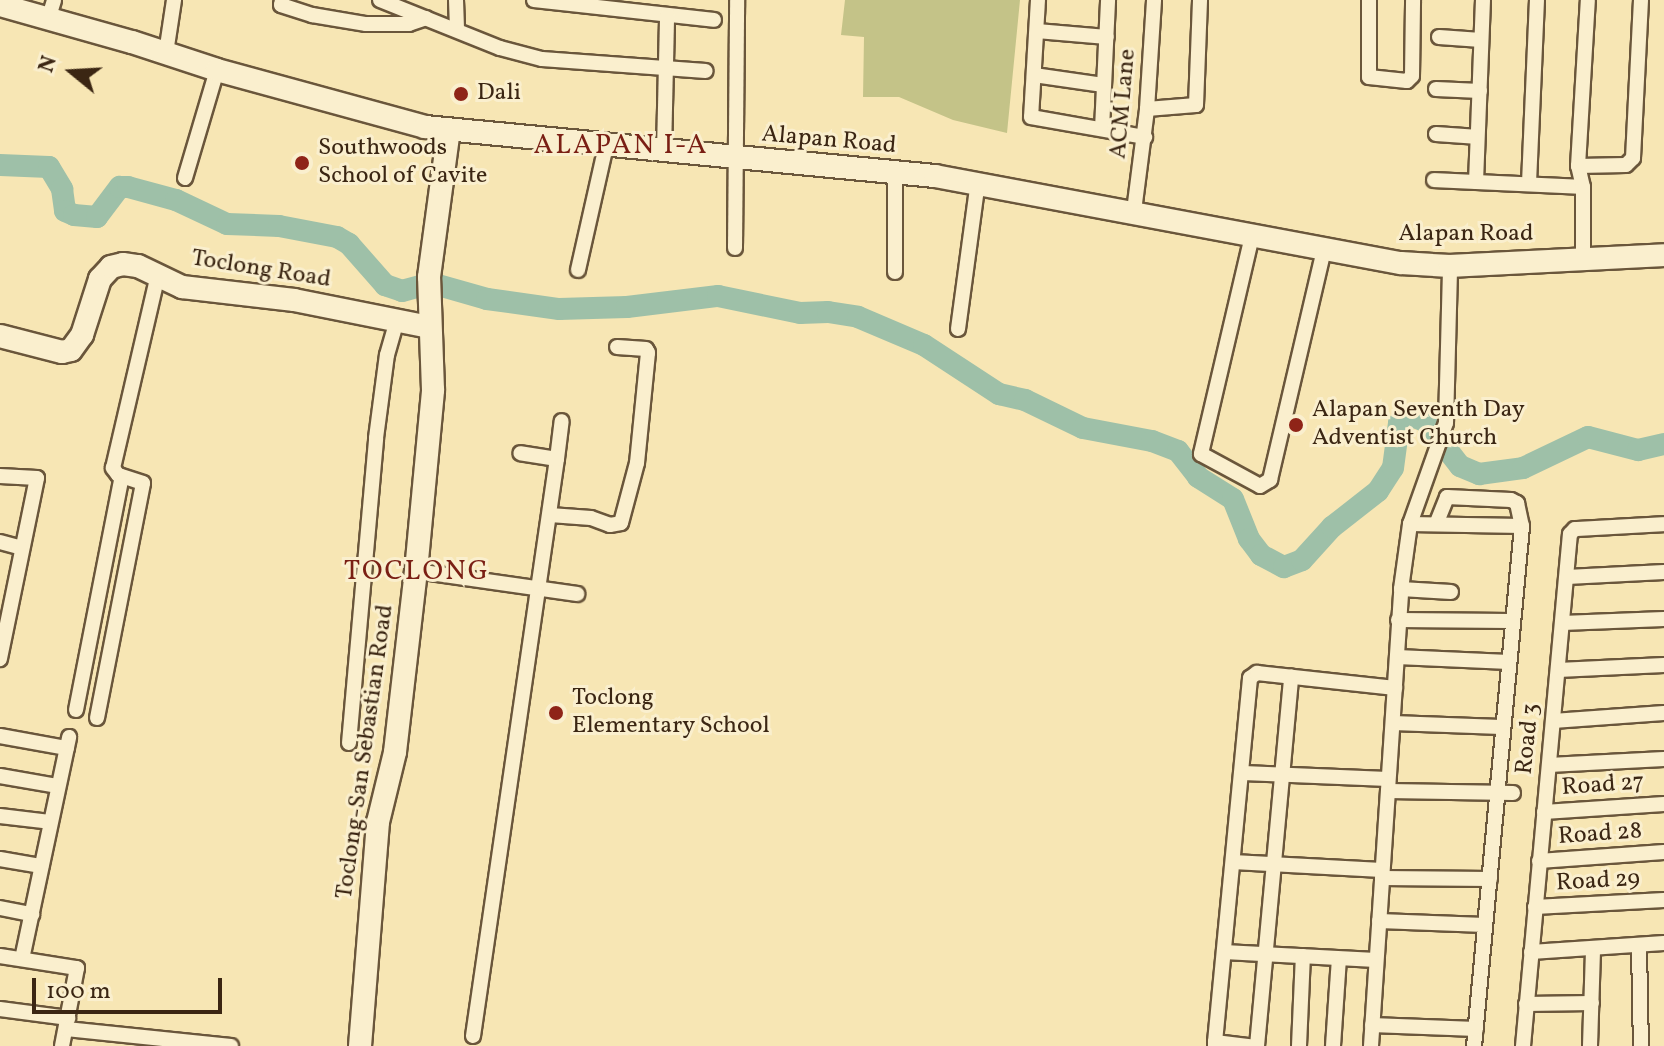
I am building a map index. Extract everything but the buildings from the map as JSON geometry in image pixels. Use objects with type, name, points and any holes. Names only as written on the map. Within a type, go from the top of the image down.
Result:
[{"type":"street","points":[[166,53],[174,0]]},
{"type":"street","points":[[282,0],[281,5],[312,15],[366,24],[409,24],[426,18]]},
{"type":"street","points":[[380,0],[500,48],[542,59],[598,60],[706,71]]},
{"type":"street","points":[[456,0],[457,29]]},
{"type":"street","points":[[534,0],[714,20]]},
{"type":"street","points":[[735,248],[737,0]]},
{"type":"street","points":[[1038,0],[1031,117],[1145,137]]},
{"type":"street","points":[[1102,129],[1108,0]]},
{"type":"street","name":"ACM Lane","points":[[1134,211],[1145,137],[1154,0]]},
{"type":"street","points":[[1147,109],[1196,105],[1200,0]]},
{"type":"street","points":[[1369,0],[1369,77],[1407,81],[1412,76],[1413,0]]},
{"type":"street","points":[[1476,182],[1475,137],[1483,0]]},
{"type":"street","points":[[1529,183],[1537,0]]},
{"type":"street","points":[[1583,259],[1583,187],[1578,166],[1588,0]]},
{"type":"street","points":[[1578,166],[1626,165],[1633,158],[1641,0]]},
{"type":"street","name":"Alapan Road","points":[[0,5],[50,11],[217,70],[449,130],[978,182],[1401,263],[1450,266],[1664,255]]},
{"type":"street","points":[[664,152],[667,15]]},
{"type":"street","points":[[1037,31],[1107,37]]},
{"type":"street","points":[[1439,37],[1481,40]]},
{"type":"street","points":[[185,178],[217,70]]},
{"type":"street","points":[[1034,75],[1103,85]]},
{"type":"street","points":[[1436,89],[1480,91]]},
{"type":"street","name":"Toclong-San Sebastian Road","points":[[360,1046],[378,822],[395,752],[416,571],[433,390],[429,286],[449,130]]},
{"type":"street","points":[[1436,134],[1475,137]]},
{"type":"street","points":[[578,270],[606,146]]},
{"type":"street","points":[[895,173],[895,272]]},
{"type":"street","points":[[1434,180],[1583,187]]},
{"type":"street","points":[[958,329],[978,182]]},
{"type":"street","points":[[1252,236],[1201,454],[1260,486],[1270,480],[1324,249]]},
{"type":"street","name":"Toclong Road","points":[[0,336],[62,352],[71,350],[82,335],[105,271],[129,264],[182,287],[294,300],[429,327]]},
{"type":"street","points":[[1371,1046],[1401,589],[1410,524],[1446,423],[1450,266]]},
{"type":"street","points":[[97,718],[143,488],[140,480],[122,476],[113,468],[158,275]]},
{"type":"street","points":[[349,743],[376,438],[387,355],[397,320]]},
{"type":"street","points":[[550,515],[591,518],[610,525],[621,523],[637,463],[648,353],[639,348],[617,347]]},
{"type":"street","points":[[473,1036],[562,421]]},
{"type":"street","points":[[520,453],[557,459]]},
{"type":"street","points":[[0,476],[37,478],[22,548],[6,593],[0,659]]},
{"type":"street","points":[[76,710],[122,476]]},
{"type":"street","points":[[1437,522],[1447,497],[1495,499],[1517,503],[1522,526],[1501,727],[1505,794],[1490,879],[1474,1046]]},
{"type":"street","points":[[1410,524],[1437,522],[1522,526]]},
{"type":"street","name":"Road 3","points":[[1523,1046],[1572,530],[1664,524]]},
{"type":"street","points":[[0,542],[22,548]]},
{"type":"street","points":[[416,571],[577,594]]},
{"type":"street","points":[[1567,577],[1664,572]]},
{"type":"street","points":[[1401,589],[1451,592]]},
{"type":"street","points":[[1562,623],[1664,619]]},
{"type":"street","points":[[1398,620],[1510,621]]},
{"type":"street","points":[[1397,657],[1509,662]]},
{"type":"street","points":[[1558,670],[1664,665]]},
{"type":"street","points":[[1250,1046],[1215,1044],[1250,678],[1257,673],[1395,688]]},
{"type":"street","points":[[1257,1046],[1291,677]]},
{"type":"street","points":[[1553,721],[1664,713]]},
{"type":"street","points":[[1393,723],[1501,727]]},
{"type":"street","points":[[0,736],[68,743],[22,959]]},
{"type":"street","points":[[1549,765],[1664,759]]},
{"type":"street","points":[[1243,773],[1505,794]]},
{"type":"street","points":[[0,776],[58,786]]},
{"type":"street","name":"Road 27","points":[[1544,812],[1664,804]]},
{"type":"street","points":[[0,816],[50,822]]},
{"type":"street","name":"Road 28","points":[[1539,861],[1664,852]]},
{"type":"street","points":[[0,859],[41,866]]},
{"type":"street","points":[[1233,862],[1490,879]]},
{"type":"street","name":"Road 29","points":[[1535,907],[1664,900]]},
{"type":"street","points":[[0,908],[32,914]]},
{"type":"street","points":[[1379,921],[1485,925]]},
{"type":"street","points":[[1531,952],[1664,943]]},
{"type":"street","points":[[1639,946],[1641,1046]]},
{"type":"street","points":[[1590,1046],[1593,949]]},
{"type":"street","points":[[1224,952],[1376,960]]},
{"type":"street","points":[[0,956],[77,968],[62,1046]]},
{"type":"street","points":[[1299,1046],[1303,956]]},
{"type":"street","points":[[1333,1046],[1339,959]]},
{"type":"street","points":[[1526,1004],[1592,1003]]},
{"type":"street","points":[[0,1009],[67,1024],[231,1046]]},
{"type":"street","points":[[1372,1025],[1476,1029]]},
{"type":"shaded area","points":[[845,0],[1020,0],[1007,133],[953,120],[899,97],[863,97],[864,37],[841,35]]},
{"type":"waterway","points":[[0,165],[49,167],[62,189],[65,211],[74,215],[97,217],[120,187],[128,187],[176,200],[227,224],[279,226],[337,237],[349,244],[385,285],[402,291],[431,283],[487,299],[559,309],[627,307],[718,296],[800,313],[828,312],[858,317],[924,345],[999,394],[1025,400],[1083,428],[1152,441],[1178,451],[1198,477],[1233,499],[1249,539],[1261,555],[1284,567],[1302,560],[1332,527],[1378,491],[1393,468],[1399,423],[1409,415],[1425,421],[1460,466],[1479,474],[1523,468],[1588,437],[1638,450],[1664,444]]},
{"type":"place","name":"Dali","points":[[461,94]]},
{"type":"place","name":"Southwoods School of Cavite","points":[[302,163]]},
{"type":"place","name":"Alapan Seventh Day Adventist Church","points":[[1296,425]]},
{"type":"place","name":"Toclong Elementary School","points":[[556,713]]},
{"type":"district","name":"ALAPAN I-A","points":[[621,146]]},
{"type":"district","name":"TOCLONG","points":[[417,572]]}]
